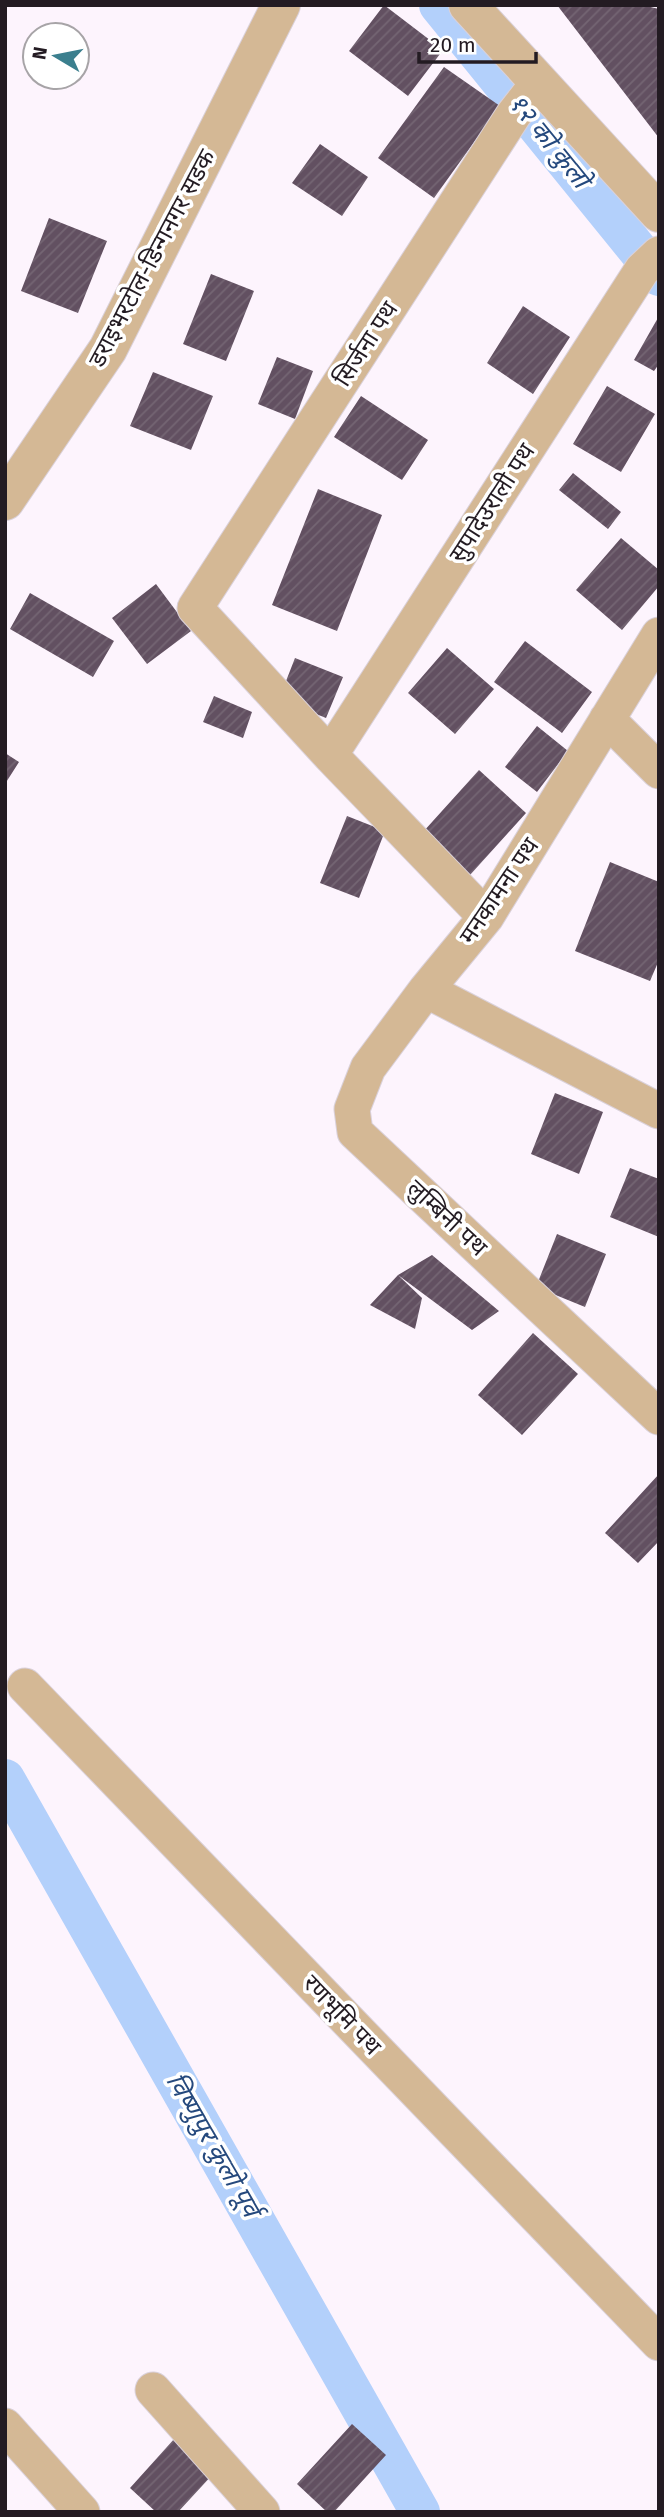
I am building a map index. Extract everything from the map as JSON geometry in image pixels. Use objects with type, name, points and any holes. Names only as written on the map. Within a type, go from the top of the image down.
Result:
[{"type":"street","name":"डराइभरटोल-डिन्गनगर सडक","points":[[5,501],[108,349],[281,5]]},
{"type":"street","points":[[468,5],[526,98],[659,213]]},
{"type":"street","name":"सिर्जना पथ","points":[[330,755],[195,608],[526,98]]},
{"type":"street","name":"सुपादेउराली पथ","points":[[330,755],[650,262]]},
{"type":"street","name":"मनकामना पथ","points":[[426,990],[486,917],[659,635]]},
{"type":"street","points":[[607,719],[659,771]]},
{"type":"street","points":[[330,755],[486,917]]},
{"type":"street","points":[[426,990],[659,1111]]},
{"type":"street","name":"लुम्बिनी पथ","points":[[426,990],[368,1068],[352,1109],[355,1132],[659,1417]]},
{"type":"street","name":"रणभूमि पथ","points":[[25,1686],[659,2343]]},
{"type":"street","points":[[153,2390],[262,2512]]},
{"type":"street","points":[[5,2426],[82,2512]]},
{"type":"building","points":[[384,5],[443,50],[408,96],[349,51]]},
{"type":"building","points":[[557,5],[642,5],[659,9],[659,138]]},
{"type":"building","points":[[444,67],[500,106],[434,198],[378,158]]},
{"type":"building","points":[[320,144],[368,177],[342,216],[292,183]]},
{"type":"building","points":[[49,218],[107,241],[78,313],[21,291]]},
{"type":"building","points":[[211,274],[254,291],[226,361],[183,344]]},
{"type":"building","points":[[523,306],[570,337],[533,394],[487,363]]},
{"type":"building","points":[[659,316],[659,364],[654,371],[634,360]]},
{"type":"building","points":[[277,357],[313,371],[295,419],[258,404]]},
{"type":"building","points":[[153,372],[213,396],[191,450],[130,426]]},
{"type":"building","points":[[607,386],[655,414],[621,472],[573,444]]},
{"type":"building","points":[[361,396],[428,440],[402,480],[334,437]]},
{"type":"building","points":[[573,473],[621,512],[608,529],[559,490]]},
{"type":"building","points":[[318,489],[382,515],[337,631],[272,605]]},
{"type":"building","points":[[621,538],[659,570],[659,586],[622,630],[576,590]]},
{"type":"building","points":[[156,584],[191,631],[147,664],[112,618]]},
{"type":"building","points":[[30,593],[114,641],[93,677],[10,629]]},
{"type":"building","points":[[525,641],[592,692],[562,733],[494,682]]},
{"type":"building","points":[[447,648],[494,689],[455,734],[408,693]]},
{"type":"building","points":[[295,658],[343,677],[326,718],[279,699]]},
{"type":"building","points":[[214,696],[252,712],[243,738],[203,722]]},
{"type":"building","points":[[537,726],[568,751],[537,792],[505,767]]},
{"type":"building","points":[[5,753],[19,762],[5,784]]},
{"type":"building","points":[[479,770],[526,813],[470,875],[423,832]]},
{"type":"building","points":[[347,816],[385,831],[359,898],[320,883]]},
{"type":"building","points":[[610,862],[659,882],[659,960],[650,981],[575,951]]},
{"type":"building","points":[[555,1093],[603,1112],[579,1174],[531,1154]]},
{"type":"building","points":[[630,1168],[659,1179],[659,1237],[610,1217]]},
{"type":"building","points":[[557,1234],[606,1254],[585,1307],[536,1287]]},
{"type":"building","points":[[432,1255],[499,1311],[472,1330],[398,1275]]},
{"type":"building","points":[[398,1275],[422,1298],[415,1329],[370,1305]]},
{"type":"building","points":[[533,1333],[578,1374],[522,1435],[478,1395]]},
{"type":"building","points":[[659,1474],[659,1541],[638,1563],[605,1533]]},
{"type":"building","points":[[352,2424],[386,2455],[334,2512],[327,2512],[297,2484]]},
{"type":"building","points":[[175,2438],[214,2473],[178,2512],[156,2512],[130,2488]]},
{"type":"waterway","name":"१२ को कुलो","points":[[439,5],[659,276]]},
{"type":"waterway","name":"विष्णुपुर कुलो पूर्व","points":[[5,1779],[420,2512]]}]
